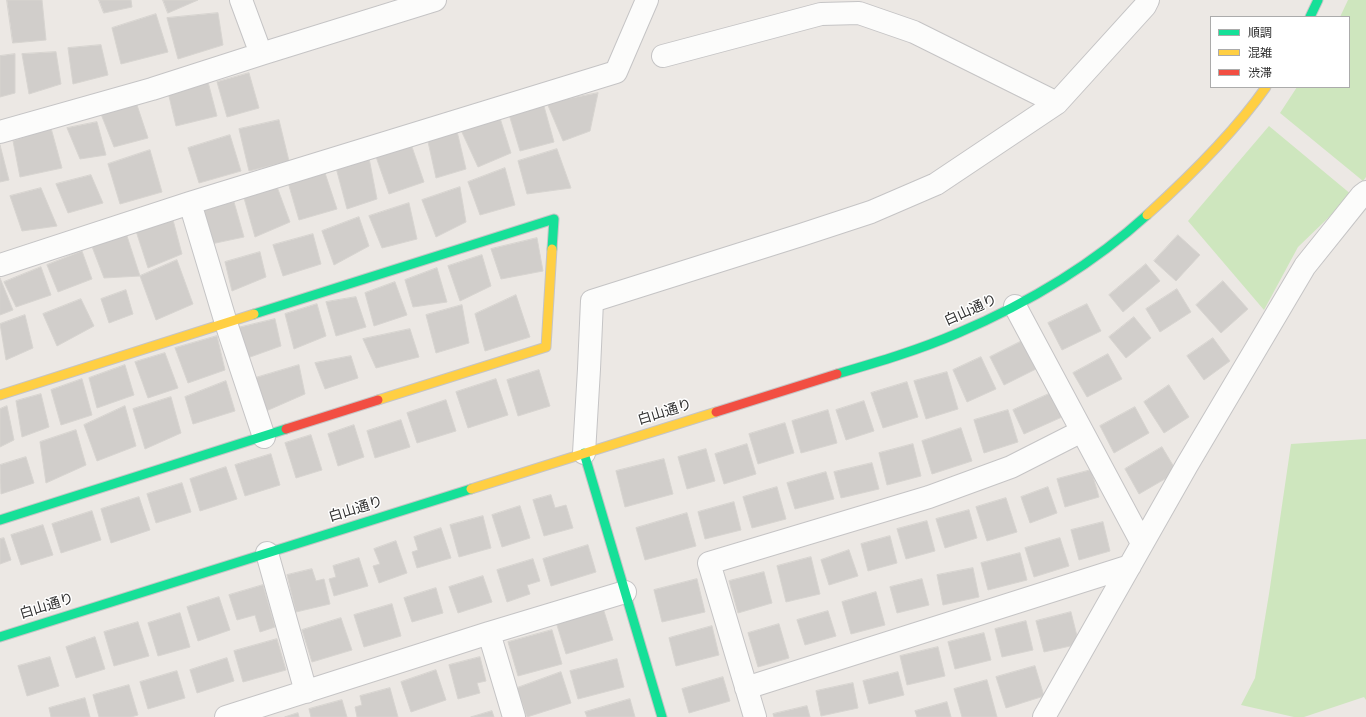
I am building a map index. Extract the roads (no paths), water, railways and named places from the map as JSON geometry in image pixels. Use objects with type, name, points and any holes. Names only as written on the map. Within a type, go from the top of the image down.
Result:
[{"type":"street","points":[[241,0],[261,54]]},
{"type":"street","points":[[0,132],[152,89],[434,0]]},
{"type":"street","points":[[0,266],[190,203],[616,72],[648,0]]},
{"type":"street","points":[[662,717],[584,453],[590,369],[592,302],[864,214],[936,184],[1057,103],[1145,6],[1148,0]]},
{"type":"street","points":[[1310,16],[1318,0]]},
{"type":"street","points":[[663,56],[821,14],[859,13],[914,32],[1057,103]]},
{"type":"street","name":"白山通り","points":[[0,637],[905,352],[958,333],[1015,306],[1078,270],[1127,233],[1169,195],[1211,152],[1254,104],[1265,88]]},
{"type":"street","points":[[1044,717],[1187,465],[1305,266],[1362,194],[1366,192]]},
{"type":"street","points":[[190,203],[226,323],[264,437]]},
{"type":"street","points":[[0,395],[554,219],[546,347],[0,520]]},
{"type":"street","points":[[1015,306],[1142,543]]},
{"type":"street","points":[[755,717],[709,563],[928,497],[1011,467],[1082,431]]},
{"type":"street","points":[[267,553],[306,692]]},
{"type":"street","points":[[746,688],[1130,566]]},
{"type":"street","points":[[226,717],[489,633],[625,592]]},
{"type":"street","points":[[489,633],[514,717]]}]
